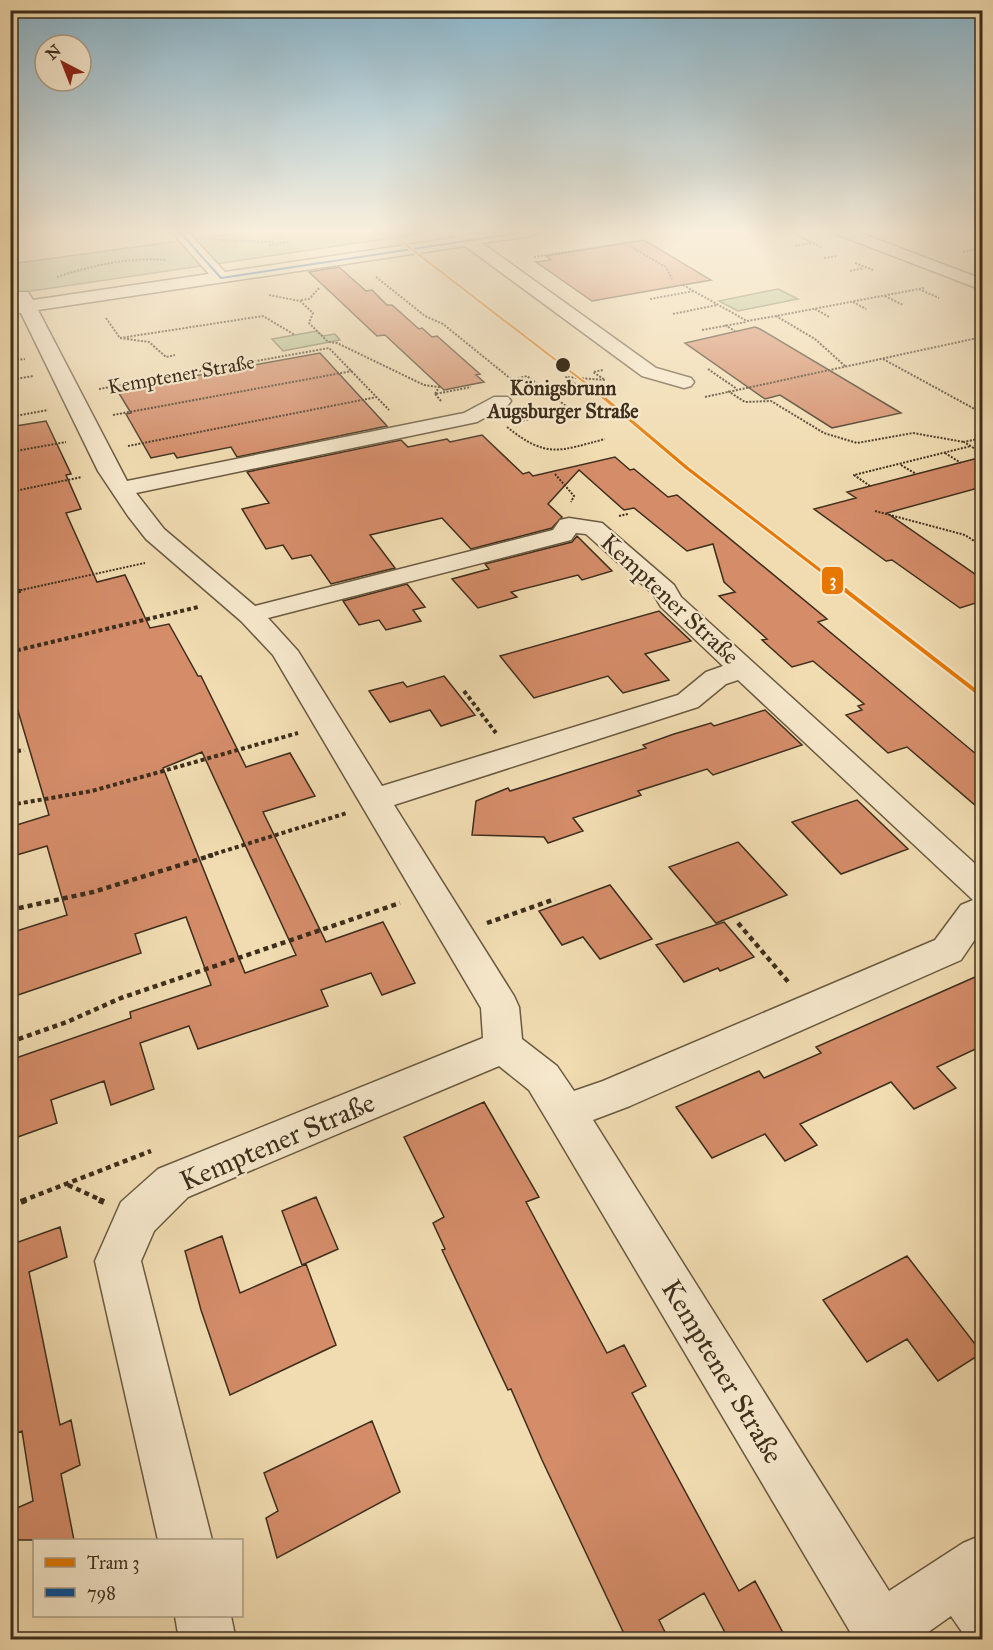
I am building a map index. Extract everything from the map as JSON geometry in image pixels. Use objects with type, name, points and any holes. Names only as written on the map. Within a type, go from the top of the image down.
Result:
[{"type":"street","points":[[77,316],[130,308]]},
{"type":"street","points":[[561,308],[649,372],[684,382]]},
{"type":"street","points":[[26,309],[94,438],[136,511],[155,534],[240,607],[284,651],[500,1007],[503,1047]]},
{"type":"street","points":[[94,438],[409,431],[470,418],[501,401]]},
{"type":"street","name":"Kemptener Straße","points":[[240,607],[562,535],[569,525],[593,528],[665,591],[670,601],[744,668],[980,905],[948,950],[616,1094],[566,1112]]},
{"type":"street","name":"Kemptener Straße","points":[[375,802],[512,755],[687,701],[716,678],[744,668]]},
{"type":"street","name":"Kemptener Straße","points":[[185,1539],[118,1261],[137,1217],[173,1183],[503,1047],[543,1078],[566,1112],[884,1635],[975,1584]]},
{"type":"street","points":[[203,1617],[208,1640]]},
{"type":"path","points":[[308,308],[313,313],[309,323],[328,342],[337,343],[424,385],[439,387],[435,394]]},
{"type":"path","points":[[416,308],[442,324],[512,379]]},
{"type":"path","points":[[673,314],[703,308]]},
{"type":"path","points":[[723,308],[747,321]]},
{"type":"path","points":[[702,330],[819,308]]},
{"type":"path","points":[[814,309],[829,317]]},
{"type":"path","points":[[117,310],[105,317],[120,339]]},
{"type":"path","points":[[120,339],[263,316],[295,335]]},
{"type":"path","points":[[776,316],[815,339],[845,366]]},
{"type":"path","points":[[725,325],[735,331]]},
{"type":"path","points":[[698,398],[982,337]]},
{"type":"path","points":[[120,339],[150,342],[166,357],[175,355]]},
{"type":"path","points":[[337,343],[329,348],[409,431]]},
{"type":"path","name":"Kemptener Straße","points":[[10,492],[94,438],[329,348]]},
{"type":"path","points":[[882,358],[982,413]]},
{"type":"path","points":[[566,377],[604,380],[589,369]]},
{"type":"path","points":[[593,372],[603,370]]},
{"type":"path","name":"Kemptener Straße","points":[[10,417],[94,438],[352,371]]},
{"type":"path","points":[[546,390],[575,384],[563,374]]},
{"type":"path","points":[[728,391],[745,402],[771,401],[824,433],[857,443],[913,433],[964,442],[982,453]]},
{"type":"path","name":"Kemptener Straße","points":[[10,452],[377,397]]},
{"type":"path","points":[[571,410],[505,425],[540,450],[554,451],[605,439]]},
{"type":"path","points":[[964,442],[982,438]]},
{"type":"path","points":[[870,486],[854,476],[971,446]]},
{"type":"path","points":[[944,453],[961,463]]},
{"type":"path","points":[[900,464],[916,474]]},
{"type":"path","points":[[875,511],[965,535],[982,546]]},
{"type":"path","points":[[10,593],[150,561],[177,552]]},
{"type":"path","points":[[10,652],[240,607]]},
{"type":"path","points":[[464,691],[512,755]]},
{"type":"path","points":[[10,805],[93,791],[330,724]]},
{"type":"path","points":[[10,752],[24,750]]},
{"type":"path","points":[[10,910],[93,892],[375,802]]},
{"type":"path","points":[[10,1042],[67,1022],[121,998],[432,892]]},
{"type":"path","points":[[456,933],[555,899]]},
{"type":"path","points":[[738,923],[811,1008]]},
{"type":"green space","points":[[732,308],[753,308],[738,311]]},
{"type":"green space","points":[[317,331],[323,336],[335,334],[340,340],[283,351],[272,339]]},
{"type":"building","points":[[347,308],[395,308],[419,329],[422,328],[432,337],[437,336],[480,374],[476,375],[484,382],[444,390],[385,335],[377,336]]},
{"type":"building","points":[[755,327],[901,413],[832,428],[780,395],[765,399],[685,343]]},
{"type":"building","points":[[320,353],[387,426],[237,457],[231,447],[177,458],[174,453],[151,458],[126,414],[131,413],[117,390]]},
{"type":"building","points":[[46,421],[71,474],[66,475],[81,509],[66,513],[97,582],[125,575],[150,628],[169,624],[198,676],[201,676],[246,767],[290,753],[315,796],[263,812],[326,942],[383,922],[415,983],[382,995],[371,973],[321,990],[328,1006],[198,1049],[189,1026],[140,1043],[154,1089],[111,1105],[104,1081],[51,1100],[57,1123],[15,1138],[10,1115],[10,1060],[131,1018],[130,1012],[211,985],[186,917],[135,934],[141,953],[15,996],[10,975],[10,933],[67,915],[47,846],[10,857],[10,827],[49,815],[10,684],[10,427]],"holes":[[[202,752],[296,955],[245,973],[163,768]]]},
{"type":"building","points":[[482,435],[523,474],[529,472],[533,476],[615,457],[630,470],[634,469],[668,497],[677,495],[827,619],[818,622],[982,759],[982,811],[907,747],[888,753],[846,715],[862,710],[858,706],[864,704],[813,661],[792,667],[762,640],[767,639],[719,596],[735,592],[724,582],[713,544],[687,551],[634,508],[624,510],[579,470],[548,504],[562,517],[552,528],[471,549],[442,518],[370,535],[395,568],[331,584],[311,555],[292,559],[283,545],[266,549],[242,509],[269,503],[247,472],[401,440],[408,447]]},
{"type":"building","points":[[982,457],[982,487],[887,513],[982,579],[982,601],[960,608],[892,560],[886,561],[814,509],[856,498],[847,492]]},
{"type":"building","points":[[577,536],[612,571],[582,580],[578,575],[511,592],[517,597],[478,608],[452,579],[489,569],[485,564],[572,542]]},
{"type":"building","points":[[407,584],[425,607],[413,610],[421,621],[386,630],[379,620],[359,625],[343,601]]},
{"type":"building","points":[[659,611],[691,641],[645,654],[669,680],[623,693],[608,676],[534,698],[500,656]]},
{"type":"building","points":[[444,676],[475,715],[441,726],[430,710],[390,722],[369,691],[403,682],[407,687]]},
{"type":"building","points":[[765,710],[802,745],[713,775],[707,769],[638,791],[641,795],[573,818],[583,831],[548,843],[544,837],[472,835],[476,801],[508,788],[510,791],[646,748],[643,745],[674,734],[711,723],[714,726]]},
{"type":"building","points":[[857,800],[908,849],[841,874],[792,822]]},
{"type":"building","points":[[738,842],[787,895],[716,923],[669,867]]},
{"type":"building","points":[[610,885],[652,939],[600,959],[583,937],[562,945],[539,911]]},
{"type":"building","points":[[724,922],[754,957],[684,982],[656,945]]},
{"type":"building","points":[[982,974],[982,1046],[937,1067],[956,1088],[914,1109],[891,1082],[800,1124],[817,1145],[785,1161],[765,1134],[712,1158],[676,1107],[759,1071],[764,1078],[821,1053],[816,1047]]},
{"type":"building","points":[[484,1102],[539,1197],[526,1202],[607,1353],[624,1345],[646,1386],[632,1393],[739,1591],[755,1581],[787,1640],[729,1640],[704,1593],[659,1620],[669,1640],[627,1640],[511,1389],[508,1390],[442,1250],[445,1249],[433,1223],[444,1217],[404,1137]]},
{"type":"building","points":[[316,1197],[338,1249],[302,1265],[282,1211]]},
{"type":"building","points":[[60,1227],[67,1257],[29,1272],[60,1425],[71,1420],[80,1465],[61,1474],[74,1539],[10,1540],[10,1511],[33,1501],[22,1431],[10,1436],[10,1245]]},
{"type":"building","points":[[222,1236],[240,1293],[306,1264],[336,1345],[230,1395],[201,1310],[185,1251]]},
{"type":"building","points":[[907,1256],[982,1353],[938,1381],[907,1339],[867,1362],[823,1300]]},
{"type":"building","points":[[372,1421],[400,1492],[277,1558],[266,1518],[278,1511],[264,1473]]},
{"type":"tram line","name":"3","points":[[489,308],[580,378],[687,468],[982,696]]},
{"type":"place","name":"Königsbrunn Augsburger Straße","points":[[563,365]]}]
